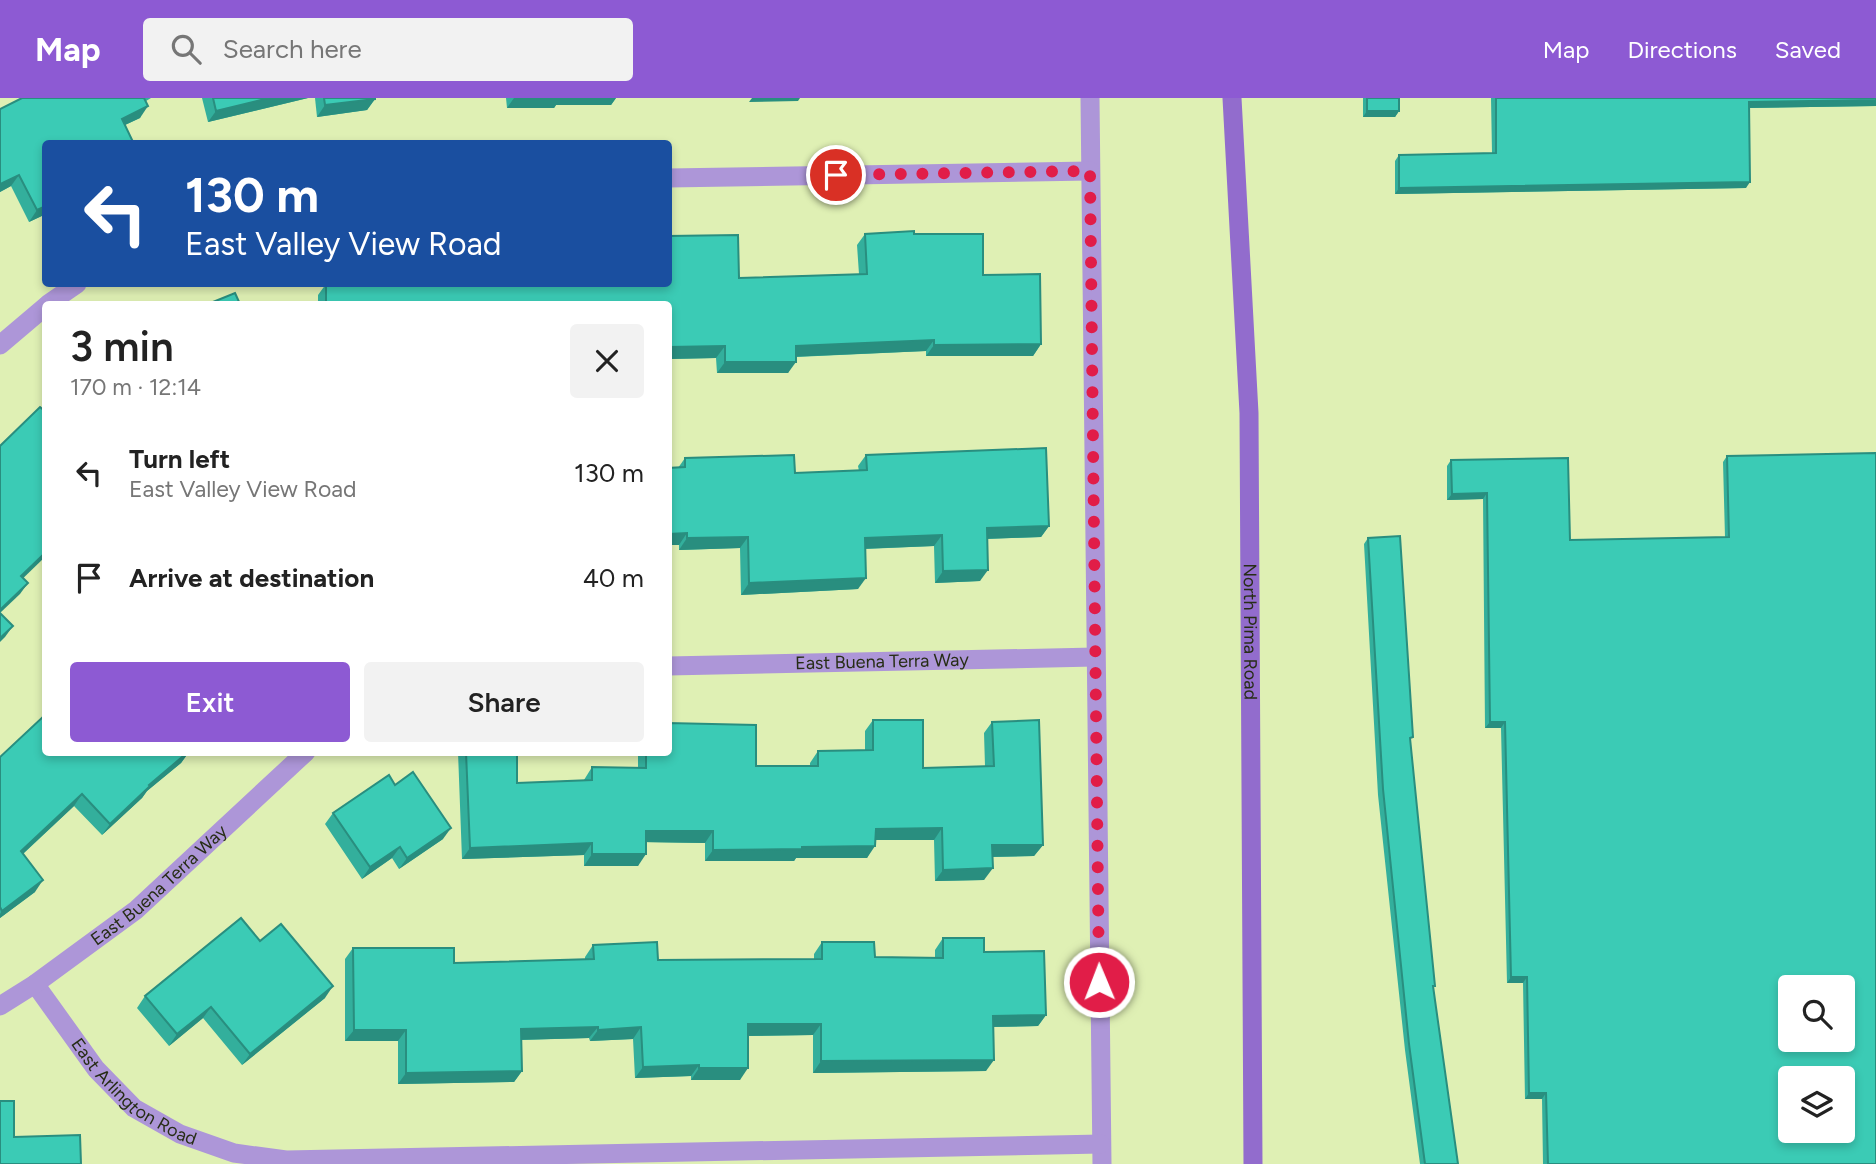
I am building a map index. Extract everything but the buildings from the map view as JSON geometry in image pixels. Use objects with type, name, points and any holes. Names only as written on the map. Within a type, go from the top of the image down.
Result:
[{"type":"main road","name":"North Pima Road","points":[[1232,98],[1249,413],[1254,1164]]},
{"type":"street","points":[[1090,98],[1101,1154]]},
{"type":"street","points":[[672,178],[1090,171]]},
{"type":"street","points":[[53,301],[73,287]]},
{"type":"street","points":[[0,345],[42,309]]},
{"type":"street","name":"East Buena Terra Way","points":[[672,666],[1095,657]]},
{"type":"street","name":"East Buena Terra Way","points":[[0,1006],[35,984],[136,910],[302,756]]},
{"type":"street","name":"East Arlington Road","points":[[35,984],[96,1069],[134,1108],[180,1134],[234,1153],[286,1160],[1101,1154]]},
{"type":"route","points":[[836,175],[1090,171],[1099,982]]}]
